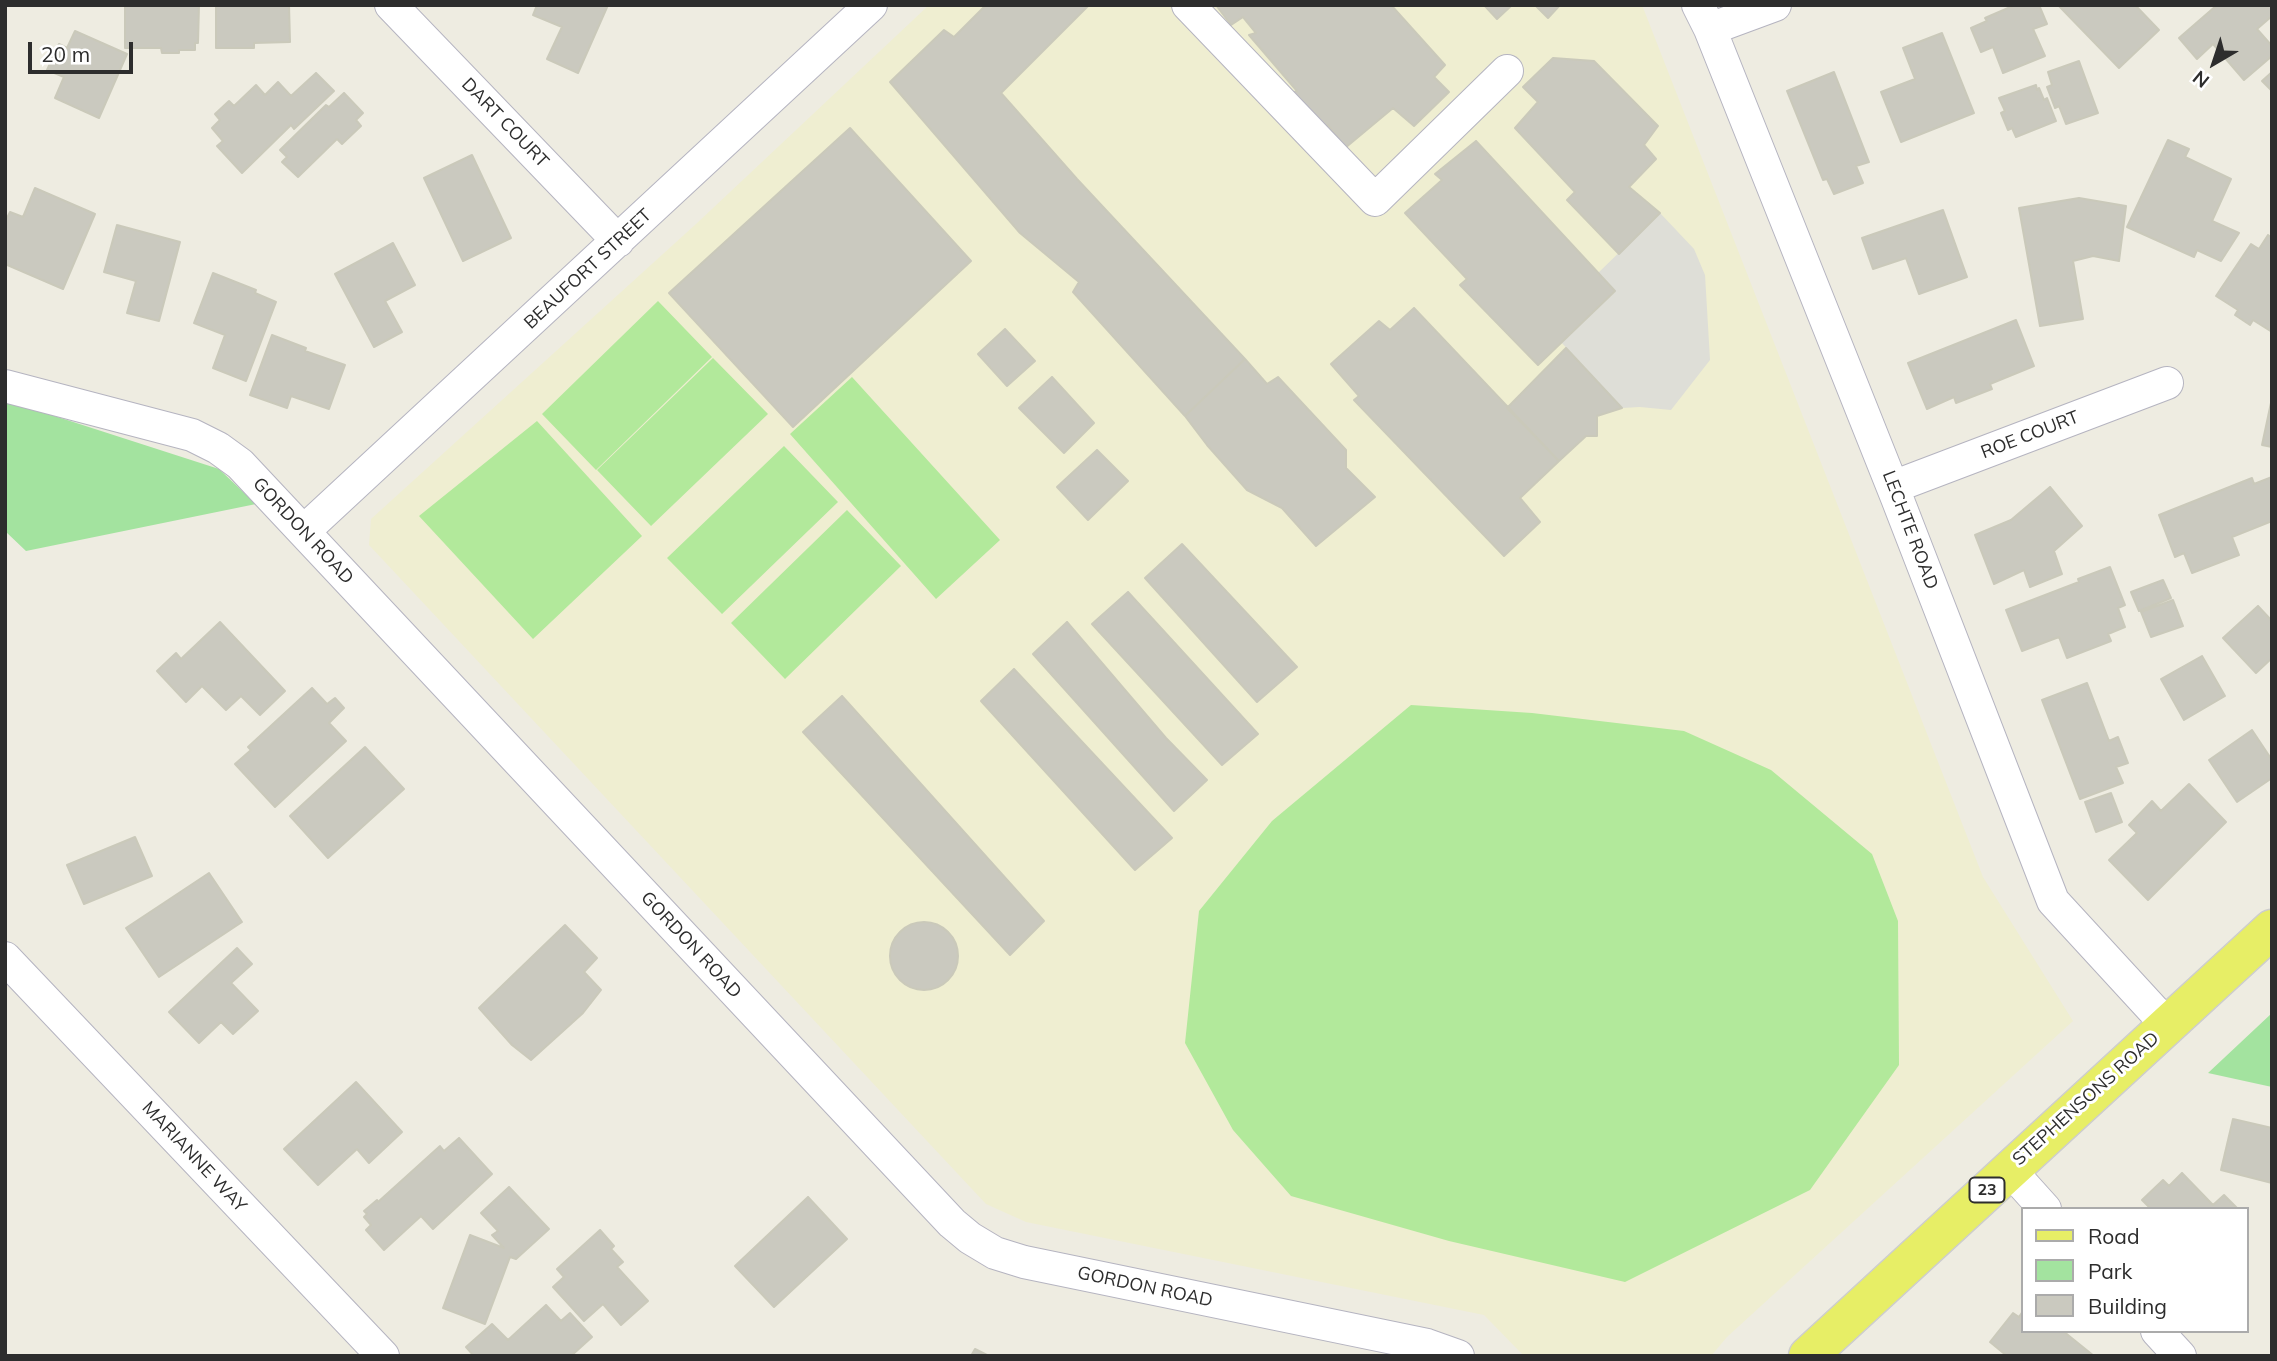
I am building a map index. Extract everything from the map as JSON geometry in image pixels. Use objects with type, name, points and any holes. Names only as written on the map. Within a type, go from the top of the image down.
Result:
[{"type":"main road","name":"STEPHENSONS ROAD","points":[[1808,1356],[2272,929]]},
{"type":"street","name":"DART COURT","points":[[391,5],[618,240]]},
{"type":"street","name":"BEAUFORT STREET","points":[[304,531],[871,5]]},
{"type":"street","points":[[1188,5],[1375,200],[1507,71]]},
{"type":"street","points":[[1704,17],[1775,5]]},
{"type":"street","name":"LECHTE ROAD","points":[[1704,17],[1893,487],[2053,901],[2167,1025]]},
{"type":"street","name":"ROE COURT","points":[[1893,487],[2167,383]]},
{"type":"street","name":"GORDON ROAD","points":[[5,386],[192,435],[218,448],[240,464],[933,1203],[970,1238],[995,1253],[1024,1262],[1427,1345],[1458,1356]]},
{"type":"street","name":"MARIANNE WAY","points":[[5,957],[383,1356]]},
{"type":"street","points":[[2009,1169],[2044,1207]]},
{"type":"street","points":[[2159,1333],[2180,1356]]},
{"type":"shaded area","points":[[929,5],[1642,5],[1983,877],[2073,1021],[1727,1337],[1711,1356],[1524,1356],[1484,1315],[1026,1222],[986,1204],[369,545],[371,519],[696,224]]},
{"type":"shaded area","points":[[1660,213],[1694,249],[1705,275],[1710,360],[1671,410],[1622,408],[1561,342],[1615,292],[1597,274]]},
{"type":"green space","points":[[658,301],[712,357],[596,470],[542,414]]},
{"type":"green space","points":[[713,358],[768,414],[651,526],[597,470]]},
{"type":"green space","points":[[852,377],[1000,540],[936,599],[790,434]]},
{"type":"green space","points":[[5,400],[219,469],[256,504],[26,551],[5,531]]},
{"type":"green space","points":[[537,421],[642,536],[533,639],[419,516]]},
{"type":"green space","points":[[784,446],[838,502],[722,614],[667,558]]},
{"type":"green space","points":[[847,510],[901,566],[785,679],[731,623]]},
{"type":"green space","points":[[1411,705],[1532,713],[1684,731],[1771,770],[1872,854],[1898,921],[1899,1065],[1810,1190],[1625,1282],[1449,1241],[1291,1196],[1233,1130],[1185,1043],[1199,911],[1272,821]]},
{"type":"green space","points":[[2272,1013],[2272,1087],[2208,1073]]},
{"type":"building","points":[[125,5],[199,5],[198,43],[195,43],[195,50],[162,53],[161,48],[125,48]]},
{"type":"building","points":[[216,5],[289,5],[290,42],[254,43],[254,48],[216,48]]},
{"type":"building","points":[[537,5],[608,5],[578,73],[547,59],[562,27],[533,15]]},
{"type":"building","points":[[986,5],[1089,5],[1001,93],[1077,179],[1245,359],[1185,416],[1073,292],[1079,282],[1020,233],[890,82],[944,30],[954,37]]},
{"type":"building","points":[[1216,5],[1391,5],[1445,65],[1434,77],[1449,92],[1414,126],[1393,108],[1345,148],[1328,125],[1320,133],[1287,95],[1297,91],[1249,35],[1256,33],[1243,17],[1231,25]]},
{"type":"building","points":[[1484,5],[1512,5],[1497,19]]},
{"type":"building","points":[[1535,5],[1560,5],[1548,18]]},
{"type":"building","points":[[2015,5],[2039,5],[2047,24],[2033,29],[2045,56],[2003,73],[1993,47],[1981,52],[1971,28],[1987,21],[1985,18]]},
{"type":"building","points":[[2058,5],[2135,5],[2159,30],[2119,68]]},
{"type":"building","points":[[2217,5],[2272,5],[2272,16],[2257,29],[2272,46],[2272,56],[2244,80],[2213,44],[2197,59],[2179,38]]},
{"type":"building","points":[[75,31],[127,54],[99,118],[55,98],[64,77],[47,70],[59,44],[67,48]]},
{"type":"building","points":[[1942,33],[1974,113],[1901,142],[1881,92],[1915,79],[1903,48]]},
{"type":"building","points":[[1553,58],[1594,61],[1658,126],[1644,145],[1656,159],[1629,187],[1660,213],[1619,254],[1567,200],[1575,192],[1515,128],[1538,102],[1523,87]]},
{"type":"building","points":[[2079,61],[2098,113],[2066,124],[2059,106],[2055,108],[2047,87],[2052,85],[2048,72]]},
{"type":"building","points":[[1834,72],[1869,162],[1856,166],[1863,183],[1834,194],[1827,179],[1823,180],[1787,91]]},
{"type":"building","points":[[2272,72],[2272,91],[2262,81]]},
{"type":"building","points":[[316,73],[334,91],[294,129],[291,125],[242,173],[217,146],[223,141],[212,128],[220,120],[215,114],[229,101],[234,106],[256,85],[265,95],[278,82],[291,96]]},
{"type":"building","points":[[2036,85],[2044,100],[2047,98],[2056,121],[2016,137],[2012,128],[2008,130],[2001,113],[2005,111],[1999,98]]},
{"type":"building","points":[[344,93],[363,113],[356,120],[361,126],[342,144],[337,139],[298,177],[282,162],[287,157],[280,150],[326,105],[329,107]]},
{"type":"building","points":[[850,128],[971,261],[793,427],[669,293]]},
{"type":"building","points":[[2168,140],[2189,149],[2185,157],[2231,179],[2212,221],[2239,233],[2221,261],[2197,250],[2194,257],[2127,227]]},
{"type":"building","points":[[1476,141],[1615,291],[1538,365],[1460,285],[1467,279],[1405,213],[1442,180],[1435,174]]},
{"type":"building","points":[[472,155],[511,238],[463,261],[424,178]]},
{"type":"building","points":[[35,188],[95,214],[63,289],[5,264],[5,222],[10,212],[23,217]]},
{"type":"building","points":[[2079,198],[2126,206],[2119,261],[2093,256],[2073,261],[2083,319],[2040,326],[2019,208]]},
{"type":"building","points":[[1943,210],[1967,277],[1919,294],[1906,258],[1873,269],[1862,238]]},
{"type":"building","points":[[117,225],[180,242],[159,321],[127,313],[136,281],[104,272]]},
{"type":"building","points":[[2268,235],[2272,238],[2272,332],[2253,320],[2250,325],[2235,315],[2238,310],[2216,296],[2251,244],[2259,249]]},
{"type":"building","points":[[393,243],[415,285],[385,301],[402,332],[374,347],[335,274]]},
{"type":"building","points":[[213,273],[256,290],[255,293],[276,302],[246,381],[213,368],[225,335],[194,323]]},
{"type":"building","points":[[1414,308],[1559,461],[1520,498],[1540,522],[1504,556],[1354,400],[1359,396],[1331,364],[1379,321],[1390,330]]},
{"type":"building","points":[[2016,320],[2034,366],[1990,384],[1992,389],[1956,403],[1954,397],[1927,409],[1908,363]]},
{"type":"building","points":[[1005,329],[1035,361],[1007,386],[978,354]]},
{"type":"building","points":[[272,335],[306,348],[305,351],[345,365],[329,409],[291,396],[287,408],[250,395]]},
{"type":"building","points":[[1566,348],[1622,408],[1597,416],[1597,436],[1586,436],[1559,461],[1507,408]]},
{"type":"building","points":[[1245,359],[1267,384],[1278,377],[1346,450],[1346,468],[1375,497],[1316,546],[1282,508],[1247,490],[1185,416]]},
{"type":"building","points":[[1052,377],[1094,423],[1064,453],[1019,408]]},
{"type":"building","points":[[2272,398],[2272,447],[2262,445]]},
{"type":"building","points":[[1097,450],[1128,481],[1088,520],[1057,487]]},
{"type":"building","points":[[2272,477],[2272,521],[2232,537],[2239,555],[2192,573],[2184,553],[2175,557],[2159,515],[2252,478],[2254,484]]},
{"type":"building","points":[[2050,487],[2082,526],[2054,551],[2062,574],[2030,587],[2024,570],[1994,584],[1975,535],[2011,520]]},
{"type":"building","points":[[1182,544],[1297,667],[1257,702],[1145,578]]},
{"type":"building","points":[[2110,567],[2125,605],[2118,608],[2125,627],[2108,634],[2111,641],[2067,658],[2059,637],[2022,651],[2006,610]]},
{"type":"building","points":[[2163,580],[2171,598],[2139,611],[2131,592]]},
{"type":"building","points":[[1128,592],[1258,734],[1222,765],[1092,624]]},
{"type":"building","points":[[2173,600],[2183,626],[2151,637],[2141,612]]},
{"type":"building","points":[[2258,606],[2272,621],[2272,658],[2256,673],[2223,638]]},
{"type":"building","points":[[220,622],[285,691],[260,715],[241,696],[226,710],[202,686],[186,702],[157,671],[176,653],[181,659]]},
{"type":"building","points":[[1067,622],[1166,738],[1207,780],[1174,811],[1033,654]]},
{"type":"building","points":[[2202,656],[2225,696],[2184,720],[2161,679]]},
{"type":"building","points":[[1014,669],[1172,838],[1135,870],[981,701]]},
{"type":"building","points":[[2087,683],[2109,741],[2118,737],[2128,763],[2116,767],[2123,783],[2080,799],[2042,700]]},
{"type":"building","points":[[312,688],[327,704],[335,698],[344,708],[329,723],[346,741],[275,807],[235,764],[251,750],[248,747]]},
{"type":"building","points":[[842,696],[1044,921],[1010,955],[803,732]]},
{"type":"building","points":[[2252,730],[2272,760],[2272,778],[2237,802],[2209,760]]},
{"type":"building","points":[[365,747],[404,789],[328,858],[290,816]]},
{"type":"building","points":[[2189,784],[2226,822],[2148,900],[2109,860],[2137,833],[2129,825],[2152,801],[2161,811]]},
{"type":"building","points":[[2111,793],[2122,822],[2096,832],[2085,802]]},
{"type":"building","points":[[135,837],[152,876],[84,904],[67,865]]},
{"type":"building","points":[[209,873],[242,922],[159,977],[126,928]]},
{"type":"building","points":[[924,922],[937,925],[948,932],[955,943],[958,956],[955,969],[948,980],[937,987],[924,990],[911,987],[900,980],[893,969],[890,956],[893,943],[900,932],[911,925]]},
{"type":"building","points":[[565,925],[597,958],[584,972],[601,990],[583,1013],[531,1060],[512,1045],[479,1008]]},
{"type":"building","points":[[237,948],[252,964],[231,983],[258,1011],[233,1034],[221,1022],[199,1043],[169,1012]]},
{"type":"building","points":[[356,1082],[402,1132],[369,1163],[357,1149],[318,1185],[284,1149]]},
{"type":"building","points":[[2233,1119],[2272,1128],[2272,1183],[2221,1170]]},
{"type":"building","points":[[459,1138],[492,1174],[433,1229],[421,1216],[384,1250],[366,1230],[371,1225],[364,1217],[367,1214],[364,1211],[377,1200],[378,1202],[440,1146],[444,1151]]},
{"type":"building","points":[[2182,1173],[2213,1205],[2224,1195],[2236,1207],[2149,1207],[2142,1200],[2163,1180],[2169,1186]]},
{"type":"building","points":[[509,1187],[549,1229],[516,1259],[510,1257],[485,1324],[443,1308],[470,1235],[504,1248],[492,1235],[498,1231],[481,1213]]},
{"type":"building","points":[[808,1197],[847,1239],[774,1307],[735,1266]]},
{"type":"building","points":[[600,1230],[614,1246],[611,1249],[623,1262],[617,1267],[648,1301],[621,1325],[603,1304],[584,1321],[553,1287],[564,1277],[557,1269]]},
{"type":"building","points":[[546,1305],[561,1321],[570,1313],[592,1337],[571,1356],[474,1356],[466,1347],[492,1324],[508,1340]]},
{"type":"building","points":[[2022,1312],[2022,1333],[2065,1333],[2094,1356],[2007,1356],[1990,1342],[2013,1313],[2019,1317]]},
{"type":"building","points":[[975,1349],[989,1356],[971,1356]]}]
